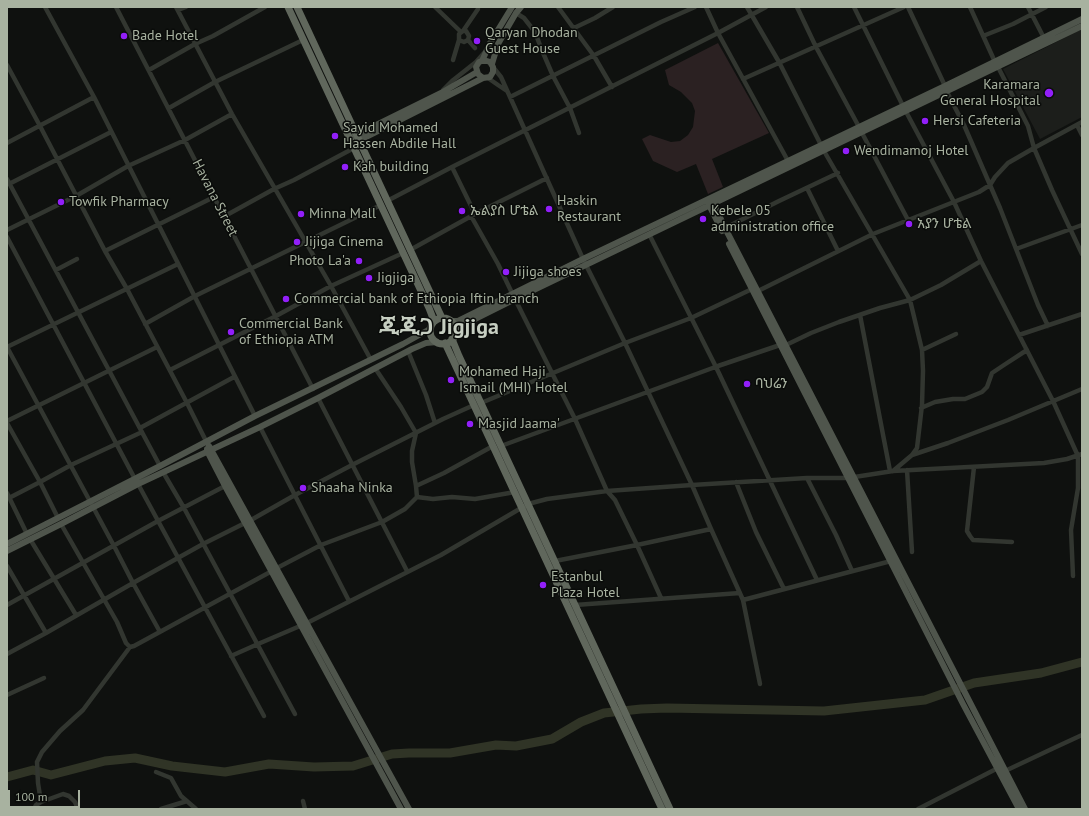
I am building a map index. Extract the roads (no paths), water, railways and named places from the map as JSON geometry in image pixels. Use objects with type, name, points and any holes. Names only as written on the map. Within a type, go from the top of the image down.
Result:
[{"type":"highway","points":[[288,7],[354,141],[387,201],[434,321]]},
{"type":"highway","points":[[299,8],[381,206],[442,318]]},
{"type":"highway","points":[[610,689],[575,605],[554,561],[525,506],[514,492],[493,446],[477,404],[459,356],[454,336],[455,328],[451,321],[439,318],[431,324],[430,334],[432,338],[441,343],[477,404],[501,446],[525,506],[610,689],[670,809]]},
{"type":"highway","points":[[441,343],[454,336]]},
{"type":"highway","points":[[626,723],[662,809]]},
{"type":"main road","points":[[485,78],[479,76],[476,72],[476,67],[479,62],[482,61],[512,7]]},
{"type":"main road","points":[[354,141],[492,75],[498,44],[521,7]]},
{"type":"main road","points":[[1045,41],[1082,19]]},
{"type":"main road","points":[[454,336],[461,326],[513,296],[583,259],[710,202],[1045,41],[1082,26]]},
{"type":"main road","points":[[482,61],[487,61],[493,65]]},
{"type":"main road","points":[[354,141],[476,72]]},
{"type":"main road","points":[[451,321],[458,321],[586,265],[649,234],[788,161],[823,148]]},
{"type":"main road","points":[[710,202],[725,228],[755,290]]},
{"type":"main road","points":[[710,202],[966,702],[1025,809]]},
{"type":"main road","points":[[161,469],[206,441],[416,338],[430,329]]},
{"type":"main road","points":[[7,551],[28,537],[161,469],[210,450],[260,427],[408,351],[426,343],[441,343]]},
{"type":"main road","points":[[206,441],[225,486],[248,522]]},
{"type":"main road","points":[[210,450],[387,775],[409,809]]},
{"type":"main road","points":[[851,477],[890,561],[944,658]]},
{"type":"main road","points":[[7,544],[28,537]]},
{"type":"main road","points":[[1002,768],[1019,809]]},
{"type":"main road","points":[[387,775],[401,809]]},
{"type":"street","points":[[44,7],[94,97],[255,416]]},
{"type":"street","name":"Havana Street","points":[[116,7],[313,389]]},
{"type":"street","points":[[186,7],[177,9],[232,114],[331,286],[371,360]]},
{"type":"street","points":[[149,70],[266,7]]},
{"type":"street","points":[[435,7],[462,32],[468,33],[468,40],[475,48]]},
{"type":"street","points":[[558,7],[594,56],[612,87]]},
{"type":"street","points":[[574,28],[613,7]]},
{"type":"street","points":[[510,97],[661,22],[695,7]]},
{"type":"street","points":[[706,7],[718,33],[788,161]]},
{"type":"street","points":[[747,7],[779,62],[823,148],[910,300],[922,350],[923,371],[917,448],[912,455],[892,471]]},
{"type":"street","points":[[387,201],[718,33],[766,7]]},
{"type":"street","points":[[797,7],[816,47],[908,220]]},
{"type":"street","points":[[854,7],[954,202],[981,261],[1080,455],[1078,488],[1071,530],[1074,576]]},
{"type":"street","points":[[743,79],[904,7]]},
{"type":"street","points":[[908,7],[964,125],[1048,326]]},
{"type":"street","points":[[970,7],[996,65],[1028,126],[1034,148],[1082,254]]},
{"type":"street","points":[[1028,7],[1045,41]]},
{"type":"street","points":[[983,36],[1013,24],[1046,7]]},
{"type":"street","points":[[293,18],[299,8]]},
{"type":"street","points":[[454,60],[459,34],[478,9]]},
{"type":"street","points":[[516,13],[524,18],[535,32],[540,48],[570,108],[579,133]]},
{"type":"street","points":[[169,108],[215,82],[303,40]]},
{"type":"street","points":[[459,40],[464,42],[468,40]]},
{"type":"street","points":[[441,93],[452,81],[476,62],[488,49]]},
{"type":"street","points":[[7,65],[105,251],[170,370],[206,441]]},
{"type":"street","points":[[493,65],[501,77],[583,259],[692,485],[743,600],[760,684]]},
{"type":"street","points":[[485,78],[507,91]]},
{"type":"street","points":[[7,143],[94,97]]},
{"type":"street","points":[[7,230],[76,196],[128,166],[185,140],[232,114]]},
{"type":"street","points":[[7,654],[203,544],[248,522],[295,495],[435,423],[477,404],[691,318],[755,290],[873,234],[979,192],[990,185],[1008,163],[1082,122]]},
{"type":"street","points":[[1077,125],[1082,135]]},
{"type":"street","points":[[8,184],[111,132]]},
{"type":"street","points":[[225,216],[274,189],[294,180],[354,141]]},
{"type":"street","points":[[452,167],[473,215],[575,419],[607,491],[615,500],[661,598]]},
{"type":"street","points":[[725,228],[838,173]]},
{"type":"street","points":[[170,370],[331,286],[406,251],[547,178]]},
{"type":"street","points":[[7,179],[8,184],[29,219],[161,469],[184,508],[295,714]]},
{"type":"street","points":[[807,188],[838,251]]},
{"type":"street","points":[[105,251],[214,197]]},
{"type":"street","points":[[145,324],[195,296],[381,206]]},
{"type":"street","points":[[1016,249],[1082,226]]},
{"type":"street","points":[[649,234],[716,367],[817,580]]},
{"type":"street","points":[[7,237],[136,481],[264,716]]},
{"type":"street","points":[[56,270],[77,259]]},
{"type":"street","points":[[501,446],[716,367],[783,345],[860,315],[910,300],[941,285],[981,261]]},
{"type":"street","points":[[160,632],[7,347],[78,314],[178,264]]},
{"type":"street","points":[[1019,335],[1082,314]]},
{"type":"street","points":[[860,315],[892,471]]},
{"type":"street","points":[[922,350],[956,334]]},
{"type":"street","points":[[130,647],[126,643],[117,622],[83,563],[7,422],[157,347]]},
{"type":"street","points":[[921,408],[935,402],[965,399],[982,392],[987,387],[992,373],[1027,350]]},
{"type":"street","points":[[408,351],[426,395],[435,423]]},
{"type":"street","points":[[375,368],[416,433],[412,451],[412,462],[417,497]]},
{"type":"street","points":[[76,615],[28,537],[8,495],[40,482],[141,430],[234,377]]},
{"type":"street","points":[[912,455],[948,443],[1082,389]]},
{"type":"street","points":[[318,398],[407,572]]},
{"type":"street","points":[[260,427],[349,601]]},
{"type":"street","points":[[416,486],[444,473],[493,446]]},
{"type":"street","points":[[231,656],[305,625],[441,554],[525,506],[546,499],[607,491],[769,480],[851,477],[907,470],[1044,463],[1080,455]]},
{"type":"street","points":[[974,467],[968,531],[970,536],[973,540],[1012,542]]},
{"type":"street","points":[[907,470],[912,552]]},
{"type":"street","points":[[807,478],[836,535],[852,571]]},
{"type":"street","points":[[736,482],[756,532],[784,589]]},
{"type":"street","points":[[7,605],[158,521],[225,486]]},
{"type":"street","points":[[417,497],[433,499],[452,497],[475,499],[514,492]]},
{"type":"street","points":[[41,802],[37,762],[42,752],[60,731],[83,710],[130,647],[321,545],[382,522],[405,509],[417,497]]},
{"type":"street","points":[[554,561],[711,530]]},
{"type":"street","points":[[743,600],[890,561]]},
{"type":"street","points":[[7,566],[46,633]]},
{"type":"street","points":[[575,605],[661,598],[740,594]]},
{"type":"street","points":[[7,695],[44,678]]},
{"type":"street","points":[[918,809],[1002,768],[1082,735]]},
{"type":"street","points":[[156,772],[171,778],[181,796],[196,809]]},
{"type":"street","points":[[34,809],[36,805],[41,802],[63,794],[69,796],[75,802],[78,809]]},
{"type":"street","points":[[161,809],[187,801]]},
{"type":"street","points":[[303,801],[305,809]]},
{"type":"waterway","points":[[7,777],[33,770],[51,775],[105,761],[135,758],[172,766],[225,772],[269,764],[314,767],[353,766],[392,754],[450,753],[496,745],[516,746],[552,739],[581,722],[604,713],[667,708],[824,711],[925,700],[974,683],[1041,673],[1082,662]]},
{"type":"place","name":"Bade Hotel","points":[[124,36]]},
{"type":"place","name":"Qaryan Dhodan Guest House","points":[[477,41]]},
{"type":"place","name":"Karamara General Hospital","points":[[1049,93]]},
{"type":"place","name":"Hersi Cafeteria","points":[[925,121]]},
{"type":"place","name":"Sayid Mohamed Hassen Abdile Hall","points":[[335,136]]},
{"type":"place","name":"Wendimamoj Hotel","points":[[846,151]]},
{"type":"place","name":"Kah building","points":[[345,167]]},
{"type":"place","name":"Towfik Pharmacy","points":[[61,202]]},
{"type":"place","name":"Haskin Restaurant","points":[[549,209]]},
{"type":"place","name":"ኤልያስ ሆቴል","points":[[462,211]]},
{"type":"place","name":"Minna Mall","points":[[301,214]]},
{"type":"place","name":"Kebele 05 administration office","points":[[703,219]]},
{"type":"place","name":"አያን ሆቴል","points":[[909,224]]},
{"type":"place","name":"Jijiga Cinema","points":[[297,242]]},
{"type":"place","name":"Photo La'a","points":[[359,261]]},
{"type":"place","name":"Jijiga shoes","points":[[506,272]]},
{"type":"place","name":"Jigjiga","points":[[369,278]]},
{"type":"place","name":"Commercial bank of Ethiopia Iftin branch","points":[[286,299]]},
{"type":"place","name":"Commercial Bank of Ethiopia ATM","points":[[231,332]]},
{"type":"place","name":"Mohamed Haji Ismail (MHI) Hotel","points":[[451,380]]},
{"type":"place","name":"ባህሬን","points":[[747,384]]},
{"type":"place","name":"Masjid Jaama'","points":[[470,424]]},
{"type":"place","name":"Shaaha Ninka","points":[[303,488]]},
{"type":"place","name":"Estanbul Plaza Hotel","points":[[543,585]]},
{"type":"district","name":"ጂጂጋ Jigjiga","points":[[439,328]]}]
